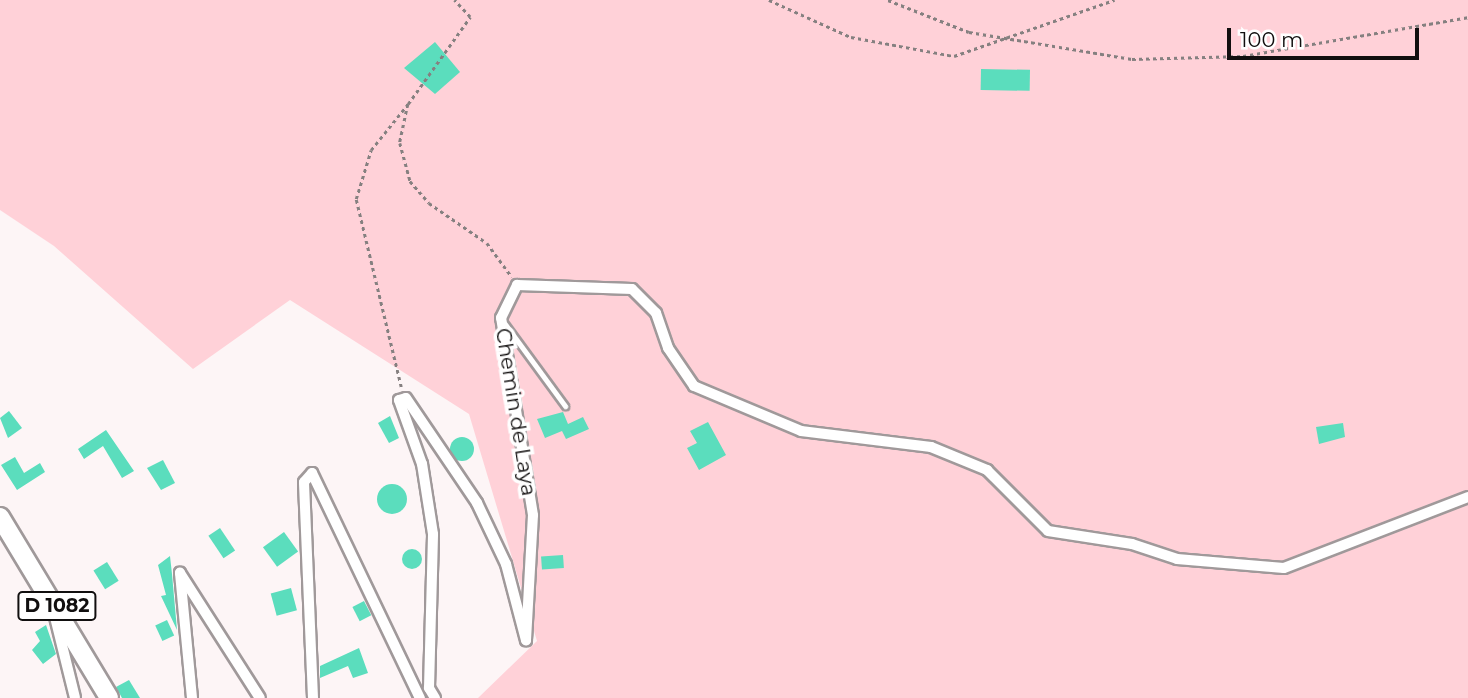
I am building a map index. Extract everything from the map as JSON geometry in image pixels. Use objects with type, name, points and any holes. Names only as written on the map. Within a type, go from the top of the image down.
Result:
[{"type":"main road","name":"D 1082","points":[[0,517],[48,590],[109,698]]},
{"type":"street","name":"Chemin de Laya","points":[[401,397],[477,503],[506,564],[526,640],[533,515],[501,318],[517,285]]},
{"type":"street","points":[[517,285],[632,289],[656,313],[668,348],[694,386],[801,431],[930,447],[987,470],[1048,531],[1132,544],[1177,559],[1284,568],[1468,497]]},
{"type":"street","points":[[401,397],[422,464],[433,534],[429,688],[435,698]]},
{"type":"street","points":[[313,698],[304,482],[312,473],[420,698]]},
{"type":"street","points":[[192,698],[180,573],[260,698]]},
{"type":"street","points":[[48,590],[75,698]]},
{"type":"lane","points":[[501,318],[565,406]]},
{"type":"path","points":[[401,397],[399,362],[356,200],[371,150],[408,104],[470,17],[454,0]]},
{"type":"path","points":[[769,0],[851,37],[954,56],[1009,40],[1114,0]]},
{"type":"path","points":[[888,0],[1009,40],[1132,59],[1244,56],[1468,17]]},
{"type":"path","points":[[408,104],[400,143],[410,181],[429,203],[487,243],[517,285]]},
{"type":"shaded area","points":[[0,0],[1468,0],[1468,698],[478,698],[537,641],[469,414],[290,300],[193,369],[54,246],[0,210]]},
{"type":"building","points":[[435,42],[460,72],[435,94],[404,68]]},
{"type":"building","points":[[981,69],[1030,70],[1030,91],[981,90]]},
{"type":"building","points":[[9,411],[22,428],[8,438],[0,418]]},
{"type":"building","points":[[563,412],[568,424],[583,417],[589,429],[566,439],[562,431],[545,438],[537,419]]},
{"type":"building","points":[[390,416],[399,438],[389,443],[378,423]]},
{"type":"building","points":[[708,422],[726,455],[699,470],[687,448],[697,443],[690,431]]},
{"type":"building","points":[[1343,423],[1345,437],[1319,444],[1316,427]]},
{"type":"building","points":[[106,430],[134,471],[122,478],[103,446],[84,459],[78,449]]},
{"type":"building","points":[[462,437],[470,441],[474,449],[470,457],[462,461],[454,457],[450,449],[454,441]]},
{"type":"building","points":[[15,457],[24,473],[40,463],[45,472],[17,490],[1,465]]},
{"type":"building","points":[[163,460],[175,483],[161,490],[147,468]]},
{"type":"building","points":[[392,484],[398,485],[406,493],[406,505],[398,513],[392,514],[386,513],[378,505],[377,499],[378,493],[386,485]]},
{"type":"building","points":[[220,528],[235,550],[223,558],[208,536]]},
{"type":"building","points":[[284,532],[298,551],[277,567],[263,547]]},
{"type":"building","points":[[412,549],[419,552],[422,559],[419,566],[412,569],[405,566],[402,559],[405,552]]},
{"type":"building","points":[[563,555],[564,568],[542,570],[541,557]]},
{"type":"building","points":[[170,556],[177,630],[161,596],[166,595],[158,565]]},
{"type":"building","points":[[107,562],[119,581],[105,589],[93,570]]},
{"type":"building","points":[[291,588],[297,610],[277,616],[271,593]]},
{"type":"building","points":[[364,601],[371,615],[360,621],[352,607]]},
{"type":"building","points":[[167,620],[174,635],[162,641],[155,625]]},
{"type":"building","points":[[46,625],[56,654],[43,664],[32,650],[40,641],[35,632]]},
{"type":"building","points":[[359,648],[368,673],[353,678],[348,666],[320,678],[320,666]]},
{"type":"building","points":[[129,680],[140,698],[122,698],[116,687]]}]
